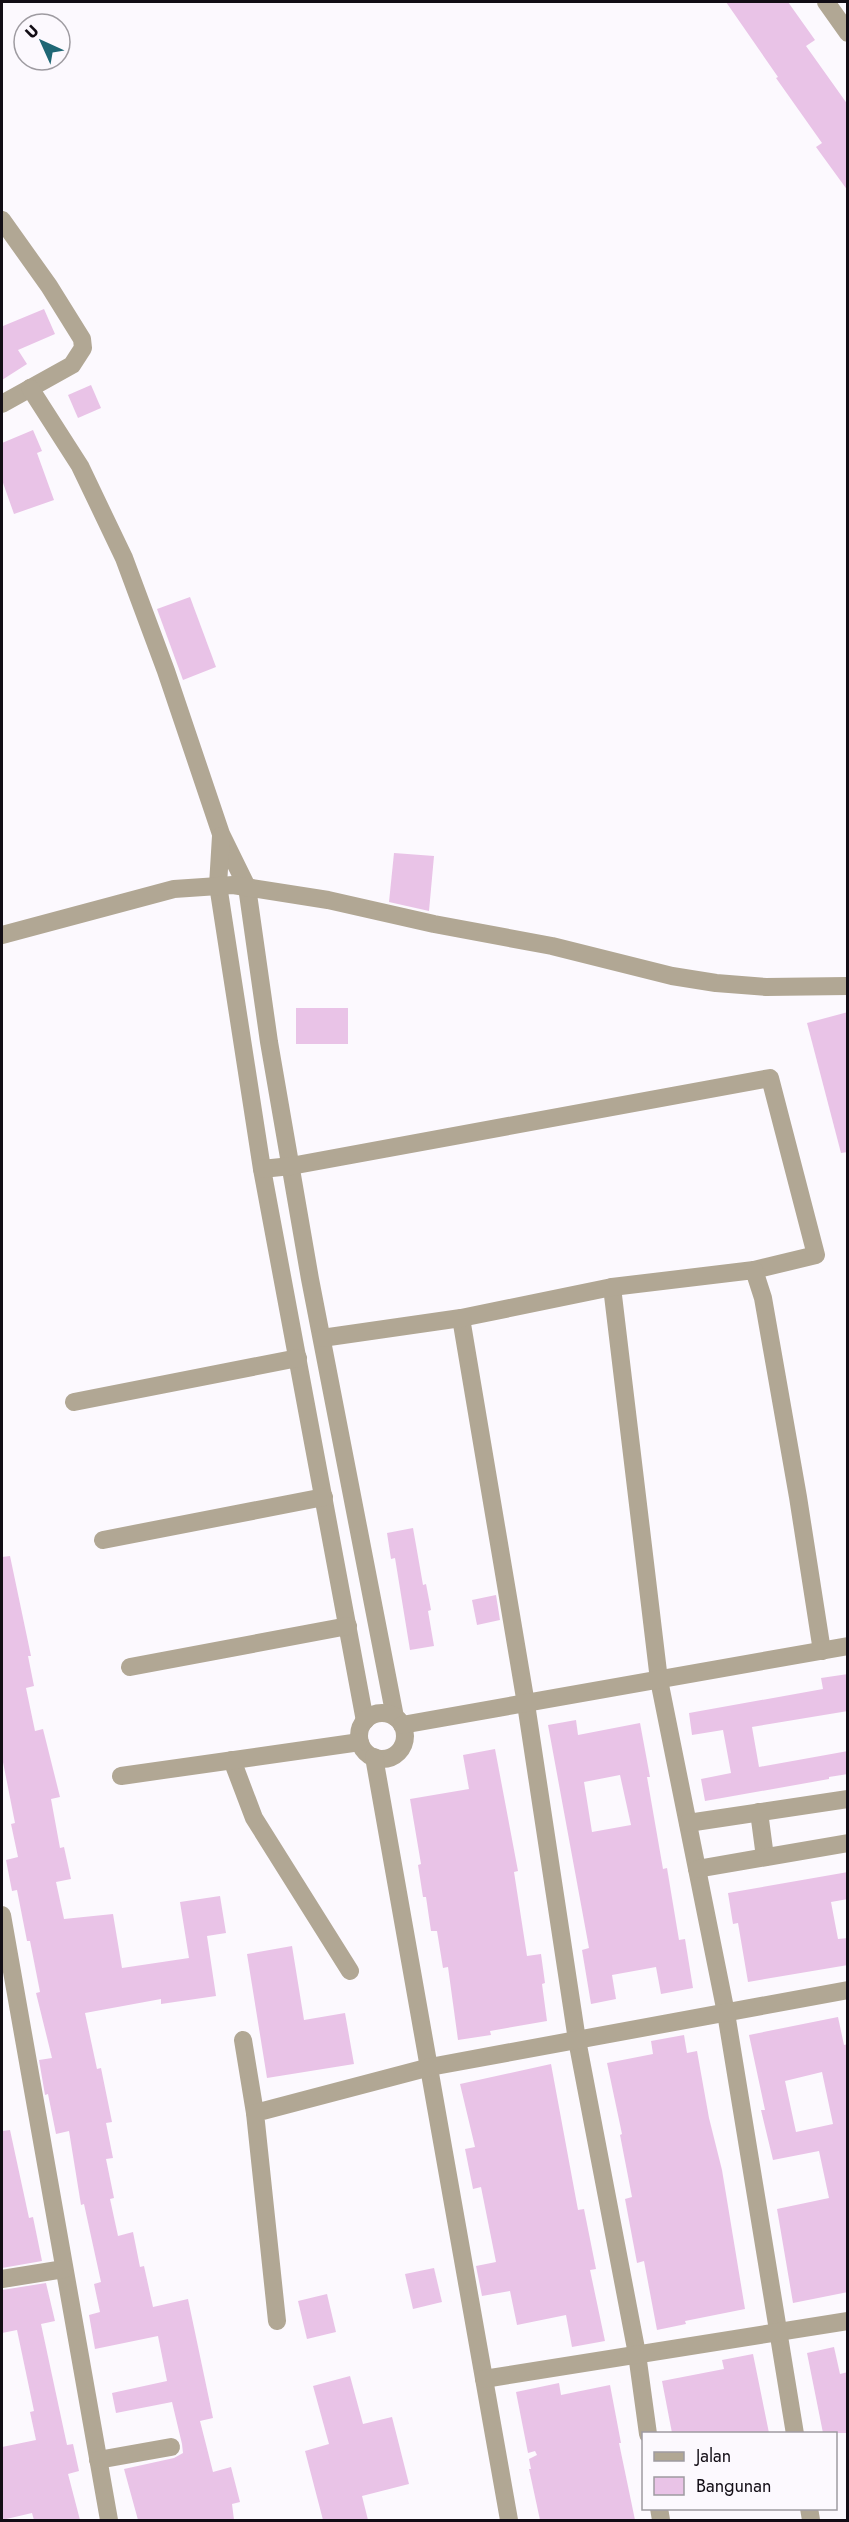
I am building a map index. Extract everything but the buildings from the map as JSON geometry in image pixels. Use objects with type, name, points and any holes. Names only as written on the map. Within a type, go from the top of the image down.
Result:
[{"type":"street","points":[[826,2],[848,33]]},
{"type":"street","points":[[2,220],[50,286],[82,339],[83,348],[72,365],[2,404]]},
{"type":"street","points":[[30,388],[80,466],[124,558],[166,671],[221,834],[247,887],[291,1166],[322,1338],[398,1721],[405,1738],[399,1751],[387,1758],[374,1757],[365,1751],[360,1742],[360,1734],[365,1721],[262,1169],[219,885],[221,834]]},
{"type":"street","points":[[2,935],[174,889],[219,885],[247,887],[328,900],[445,926],[562,948],[672,976],[716,983],[766,987],[848,986]]},
{"type":"street","points":[[233,976],[259,973]]},
{"type":"street","points":[[262,1169],[291,1166],[770,1078],[816,1255],[754,1270],[612,1287],[461,1318],[322,1338]]},
{"type":"street","points":[[754,1270],[763,1298],[784,1415],[822,1651]]},
{"type":"street","points":[[612,1287],[659,1680],[726,2013],[776,2332],[795,2432]]},
{"type":"street","points":[[461,1318],[526,1704],[577,2040],[637,2354],[648,2432]]},
{"type":"street","points":[[74,1402],[298,1358]]},
{"type":"street","points":[[103,1540],[324,1497]]},
{"type":"street","points":[[334,1547],[363,1544]]},
{"type":"street","points":[[130,1667],[348,1626]]},
{"type":"street","points":[[365,1721],[379,1713],[398,1721],[526,1704],[848,1646]]},
{"type":"street","points":[[121,1776],[360,1742]]},
{"type":"street","points":[[374,1757],[509,2520]]},
{"type":"street","points":[[232,1760],[257,1824],[350,1971]]},
{"type":"street","points":[[688,1823],[848,1799]]},
{"type":"street","points":[[759,1812],[765,1857]]},
{"type":"street","points":[[697,1869],[848,1843]]},
{"type":"street","points":[[2,1915],[109,2520]]},
{"type":"street","points":[[255,2113],[430,2067],[848,1990]]},
{"type":"street","points":[[243,2040],[255,2113],[277,2321]]},
{"type":"street","points":[[2,2279],[64,2269]]},
{"type":"street","points":[[484,2379],[848,2321]]},
{"type":"street","points":[[98,2460],[171,2447]]}]
